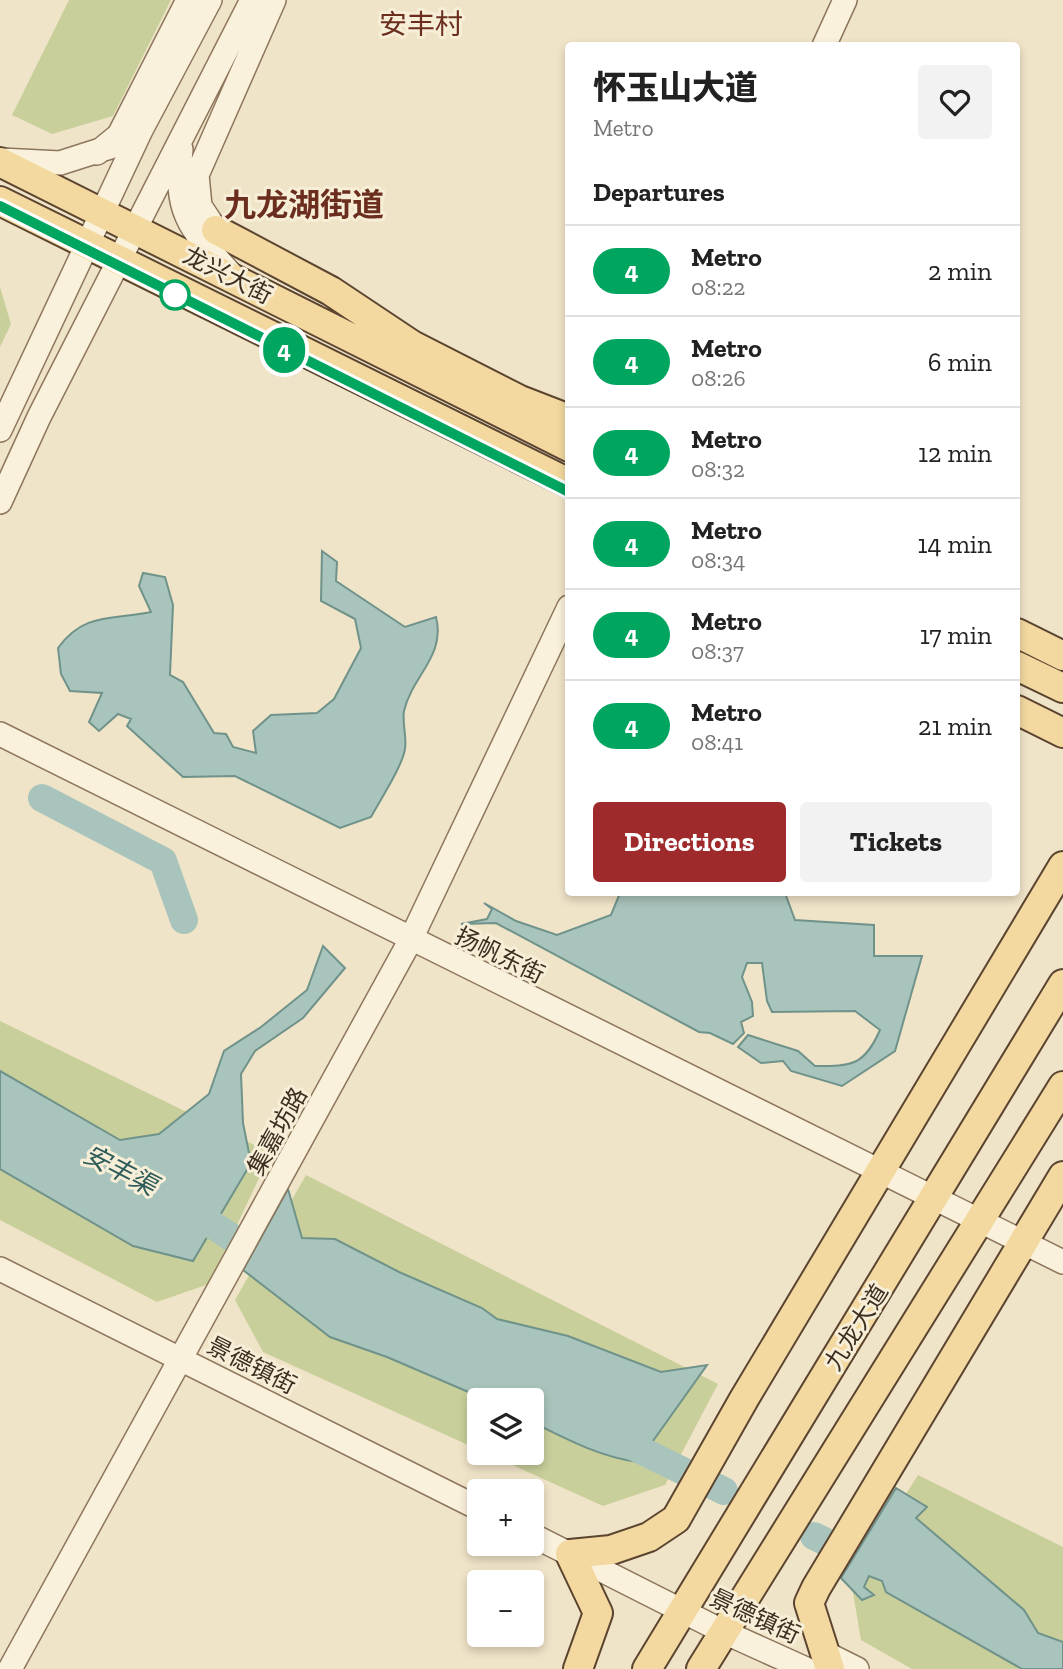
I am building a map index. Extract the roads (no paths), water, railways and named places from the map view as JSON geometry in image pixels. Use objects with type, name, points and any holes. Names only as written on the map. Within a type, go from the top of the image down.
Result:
[{"type":"main road","name":"龙兴大街","points":[[0,161],[565,445]]},
{"type":"main road","name":"龙兴大街","points":[[0,201],[565,481]]},
{"type":"main road","points":[[216,230],[331,291],[412,345],[520,400],[565,417]]},
{"type":"main road","points":[[1020,634],[1063,656]]},
{"type":"main road","points":[[1020,667],[1063,688]]},
{"type":"main road","points":[[1027,715],[1063,733]]},
{"type":"main road","points":[[1027,715],[1063,744]]},
{"type":"main road","points":[[578,1669],[598,1613],[570,1554],[611,1550],[649,1537],[676,1519],[1063,866]]},
{"type":"main road","name":"九龙大道","points":[[647,1669],[935,1200],[1063,984]]},
{"type":"main road","name":"九龙大道","points":[[701,1669],[1063,1086]]},
{"type":"main road","points":[[820,1664],[809,1603],[816,1588],[1063,1176]]},
{"type":"street","points":[[97,153],[119,135],[188,0]]},
{"type":"street","points":[[0,430],[141,130],[210,0]]},
{"type":"street","points":[[0,502],[118,261],[252,0]]},
{"type":"street","points":[[216,230],[200,206],[197,176],[274,0]]},
{"type":"street","points":[[826,42],[845,0]]},
{"type":"street","points":[[0,161],[60,163],[97,153],[141,130]]},
{"type":"street","points":[[181,139],[177,187],[183,210],[193,233],[234,278]]},
{"type":"street","name":"集嘉坊路","points":[[10,1669],[411,941],[565,615]]},
{"type":"street","name":"扬帆东街","points":[[0,734],[411,941],[1063,1262]]},
{"type":"street","name":"景德镇街","points":[[0,1269],[467,1501]]},
{"type":"street","name":"景德镇街","points":[[544,1541],[724,1632],[820,1664],[857,1669]]},
{"type":"water","points":[[322,551],[337,562],[336,581],[405,627],[436,617],[438,631],[432,655],[404,711],[403,756],[371,817],[340,828],[235,776],[183,777],[127,726],[131,719],[118,714],[99,731],[89,722],[102,693],[70,691],[61,674],[58,648],[68,636],[89,623],[151,612],[139,586],[143,573],[165,577],[173,605],[170,675],[183,682],[214,733],[226,734],[233,747],[256,753],[253,731],[271,715],[317,713],[334,699],[361,648],[355,619],[321,601]]},
{"type":"water","points":[[619,896],[786,896],[795,920],[874,925],[874,956],[922,956],[895,1051],[842,1086],[791,1071],[783,1061],[761,1063],[738,1047],[748,1035],[798,1051],[815,1066],[828,1066],[855,1062],[868,1051],[880,1030],[855,1011],[772,1012],[767,1001],[762,963],[747,963],[742,977],[752,1002],[753,1016],[741,1022],[744,1033],[733,1044],[710,1033],[699,1032],[496,923],[461,924],[487,919],[492,909],[484,903],[516,921],[557,935],[611,915]]},
{"type":"water","points":[[323,946],[345,968],[303,1018],[255,1051],[241,1074],[243,1123],[251,1163],[193,1261],[133,1246],[0,1169],[0,1071],[120,1140],[159,1134],[209,1094],[224,1051],[261,1027],[307,990]]},
{"type":"water","points":[[288,1189],[302,1238],[335,1239],[399,1272],[482,1308],[497,1319],[568,1336],[661,1372],[707,1365],[638,1462],[624,1460],[583,1446],[544,1428],[544,1388],[467,1388],[467,1391],[387,1357],[330,1337],[243,1270]]},
{"type":"water","points":[[896,1488],[927,1507],[916,1518],[1024,1610],[1038,1633],[1063,1642],[1063,1669],[1022,1669],[886,1592],[882,1581],[869,1576],[864,1587],[874,1595],[862,1600],[841,1578]]},
{"type":"waterway","points":[[42,798],[163,861],[184,920]]},
{"type":"waterway","name":"安丰渠","points":[[184,1206],[234,1239]]},
{"type":"waterway","points":[[612,1436],[691,1475]]},
{"type":"waterway","points":[[706,1482],[724,1491]]},
{"type":"waterway","points":[[814,1536],[832,1545]]},
{"type":"metro line","name":"4","points":[[0,206],[565,490]]},
{"type":"district","name":"安丰村","points":[[421,24]]},
{"type":"district","name":"九龙湖街道","points":[[304,205]]}]
